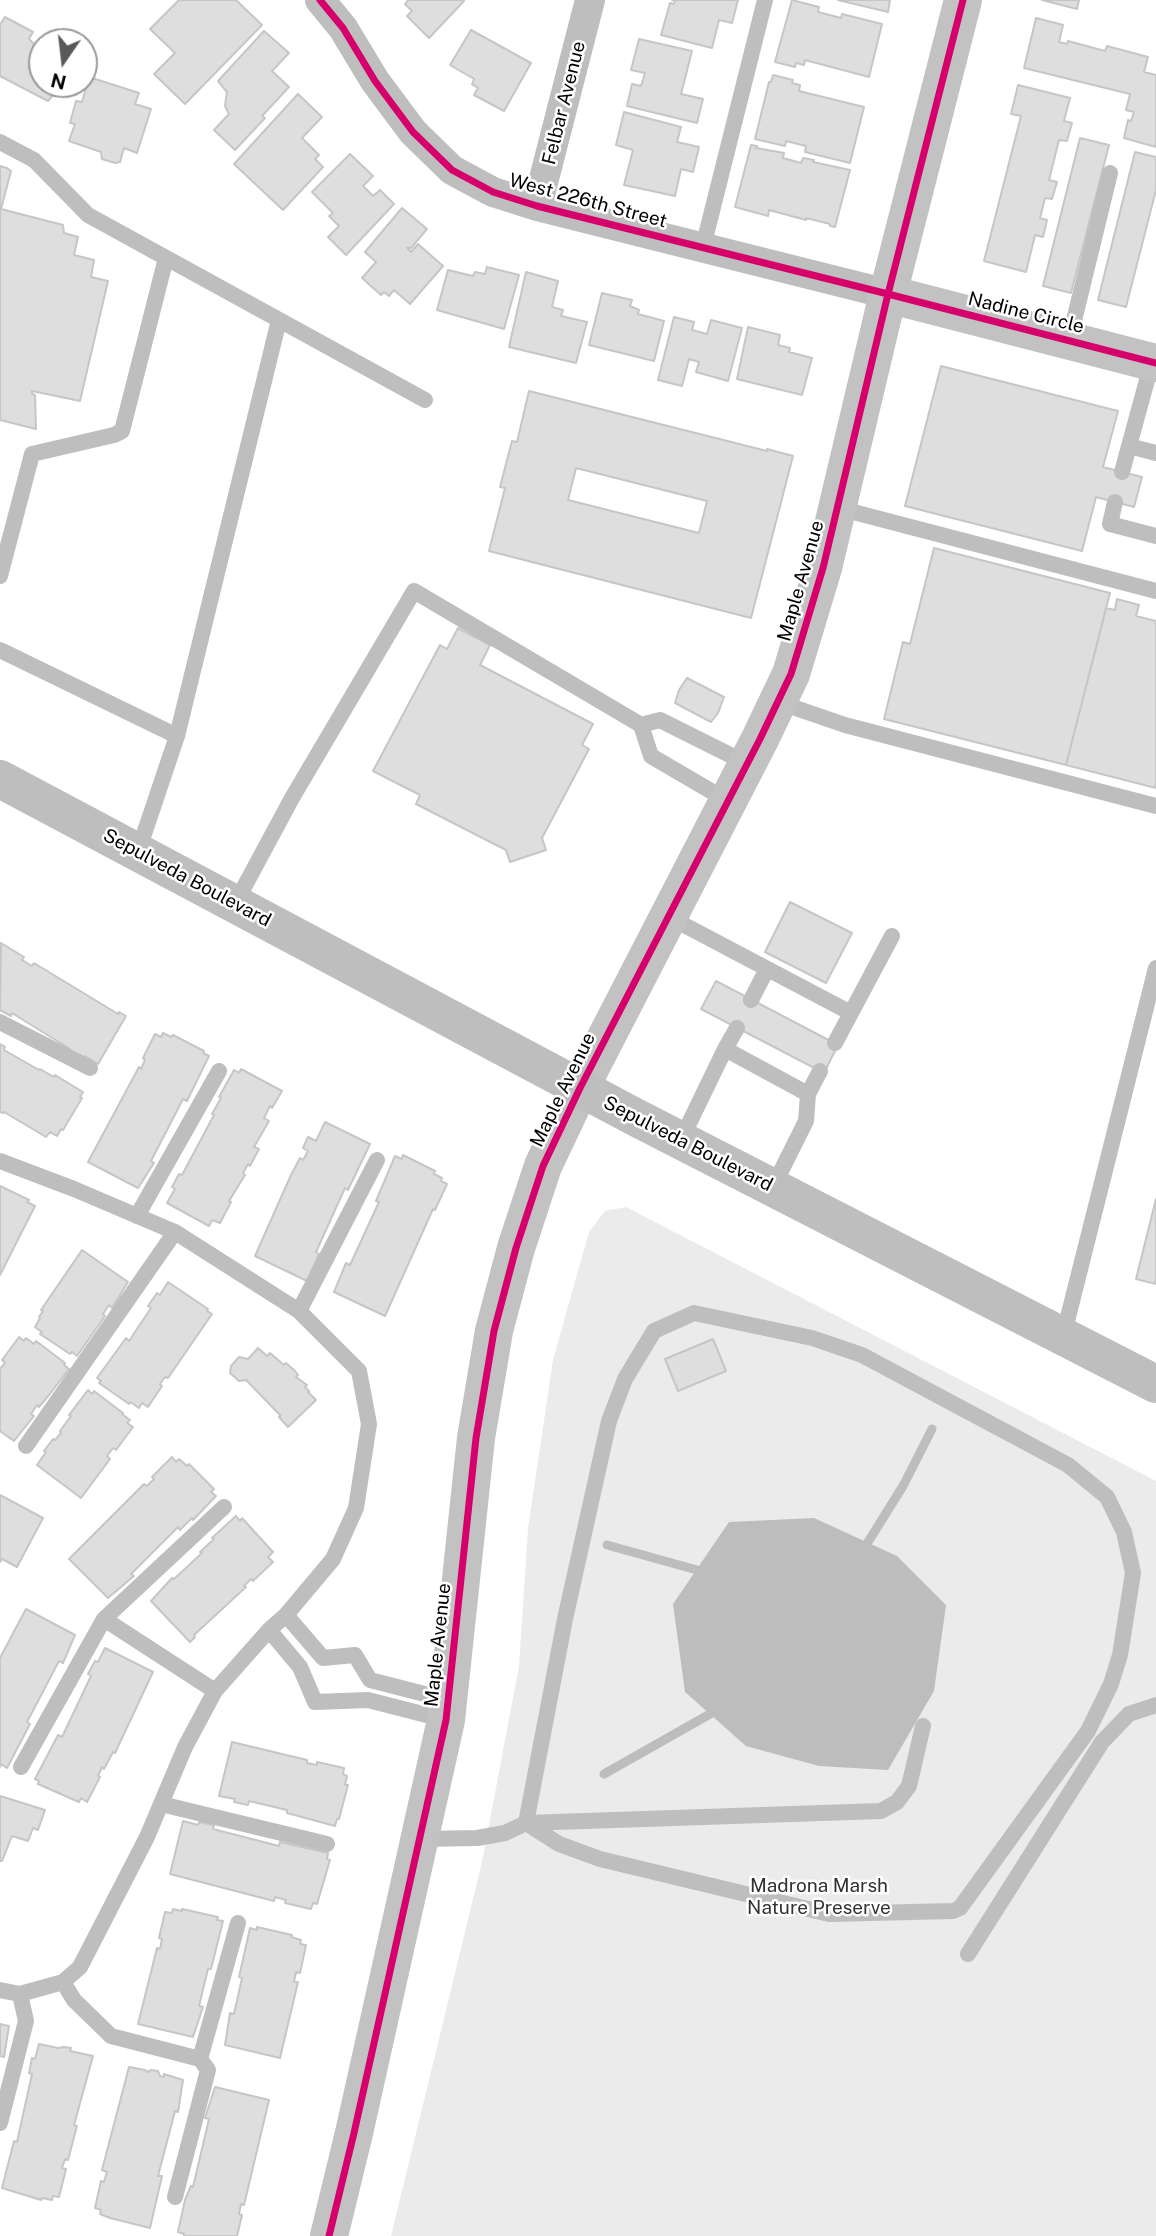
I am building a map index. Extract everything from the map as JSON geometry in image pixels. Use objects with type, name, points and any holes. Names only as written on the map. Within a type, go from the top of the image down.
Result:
[{"type":"main road","name":"Sepulveda Boulevard","points":[[0,779],[580,1088],[1156,1384]]},
{"type":"street","name":"West 226th Street","points":[[320,0],[343,28],[375,81],[413,132],[452,170],[493,192],[537,206],[888,294]]},
{"type":"street","name":"Felbar Avenue","points":[[537,206],[590,0]]},
{"type":"street","name":"Maple Avenue","points":[[329,2236],[421,1839],[447,1710],[476,1438],[494,1331],[516,1248],[543,1166],[580,1088],[748,764],[791,674],[823,568],[888,294],[963,0]]},
{"type":"street","name":"Nadine Circle","points":[[888,294],[1154,363]]},
{"type":"lane","points":[[703,247],[765,0]]},
{"type":"lane","points":[[0,142],[34,160],[88,215],[425,400]]},
{"type":"lane","points":[[1069,341],[1110,173]]},
{"type":"lane","points":[[0,576],[32,454],[114,435],[121,431],[166,258]]},
{"type":"lane","points":[[138,852],[177,736],[279,320]]},
{"type":"lane","points":[[1122,472],[1154,363]]},
{"type":"lane","points":[[1129,446],[1156,453]]},
{"type":"lane","points":[[1115,502],[1110,524],[1156,536]]},
{"type":"lane","points":[[838,508],[1156,592]]},
{"type":"lane","points":[[235,904],[292,798],[414,591],[641,725],[651,756],[728,802]]},
{"type":"lane","points":[[0,650],[177,736]]},
{"type":"lane","points":[[778,702],[845,724],[1156,806]]},
{"type":"lane","points":[[641,725],[660,720],[748,764]]},
{"type":"lane","points":[[669,917],[851,1013]]},
{"type":"lane","points":[[835,1043],[892,936]]},
{"type":"lane","points":[[1063,1337],[1156,968]]},
{"type":"lane","points":[[751,1000],[767,969]]},
{"type":"lane","points":[[0,1022],[90,1068]]},
{"type":"lane","points":[[681,1140],[737,1028]]},
{"type":"lane","points":[[725,1049],[808,1094]]},
{"type":"lane","points":[[137,1216],[219,1071]]},
{"type":"lane","points":[[773,1187],[806,1121],[808,1094],[820,1071]]},
{"type":"lane","points":[[299,1311],[377,1160]]},
{"type":"lane","points":[[0,1161],[175,1232],[299,1311],[359,1371],[369,1424],[356,1508],[333,1559],[286,1615],[269,1630],[215,1691],[185,1747],[147,1837],[80,1967],[63,1982],[20,1994],[0,1990]]},
{"type":"lane","points":[[26,1446],[175,1232]]},
{"type":"lane","points":[[694,1313],[812,1338],[862,1355],[1068,1465],[1107,1497],[1124,1532],[1133,1573],[1120,1655],[1111,1684],[1087,1731],[960,1908],[953,1911],[829,1914],[600,1859],[559,1844],[526,1823],[565,1619],[609,1421],[625,1379],[654,1331],[694,1313]]},
{"type":"lane","points":[[21,1767],[104,1619],[224,1507]]},
{"type":"lane","points":[[286,1615],[323,1658],[355,1656],[370,1680],[447,1710]]},
{"type":"lane","points":[[104,1619],[215,1691]]},
{"type":"lane","points":[[269,1630],[300,1667],[315,1702],[368,1700],[447,1710]]},
{"type":"lane","points":[[968,1954],[1102,1742],[1129,1713],[1156,1706]]},
{"type":"lane","points":[[421,1839],[477,1839],[505,1833],[526,1823],[881,1811],[897,1802],[909,1786],[923,1726]]},
{"type":"lane","points":[[161,1804],[327,1844]]},
{"type":"lane","points":[[200,2059],[238,1923]]},
{"type":"lane","points":[[63,1982],[74,2000],[111,2036],[200,2059],[208,2070],[174,2197]]},
{"type":"lane","points":[[0,2123],[26,2021],[20,1994]]},
{"type":"green space","name":"Madrona Marsh Nature Preserve","points":[[626,1207],[1156,1481],[1156,2236],[391,2236],[482,1862],[519,1666],[528,1528],[553,1360],[589,1232],[605,1211]]},
{"type":"shaded area","points":[[814,1518],[897,1556],[946,1605],[934,1691],[888,1770],[819,1766],[746,1746],[685,1692],[673,1604],[729,1522]]},
{"type":"building","points":[[179,0],[236,0],[262,25],[185,104],[154,74],[175,53],[150,29]]},
{"type":"building","points":[[408,0],[464,1],[429,38],[407,16],[412,11],[405,4]]},
{"type":"building","points":[[672,0],[738,0],[732,23],[719,20],[712,48],[661,35],[670,3],[674,4],[675,1]]},
{"type":"building","points":[[792,0],[819,7],[818,12],[841,18],[842,14],[882,24],[869,77],[805,60],[804,65],[796,63],[795,67],[775,62]]},
{"type":"building","points":[[838,0],[890,0],[888,12]]},
{"type":"building","points":[[1042,0],[1079,0],[1077,9]]},
{"type":"building","points":[[5,17],[28,29],[28,91],[0,76],[0,25]]},
{"type":"building","points":[[1036,18],[1063,25],[1059,42],[1067,44],[1068,41],[1105,51],[1107,46],[1148,57],[1144,72],[1156,75],[1156,147],[1124,138],[1128,120],[1131,121],[1134,112],[1126,110],[1130,94],[1024,68]]},
{"type":"building","points":[[471,30],[531,63],[504,111],[474,95],[478,88],[472,84],[474,79],[450,65]]},
{"type":"building","points":[[264,31],[289,53],[272,71],[289,87],[235,150],[214,130],[229,114],[225,106],[227,92],[218,81]]},
{"type":"building","points":[[639,39],[692,51],[681,94],[703,99],[697,123],[627,106],[632,84],[641,86],[645,73],[631,70]]},
{"type":"building","points":[[773,75],[793,80],[792,83],[800,85],[799,91],[864,107],[850,163],[805,152],[806,146],[786,141],[785,146],[755,139]]},
{"type":"building","points":[[98,80],[139,93],[135,104],[151,109],[137,153],[124,148],[120,162],[115,163],[102,159],[101,152],[69,141],[75,124],[70,123],[76,101],[82,102],[83,98],[98,98]]},
{"type":"building","points":[[1018,85],[1070,98],[1064,121],[1072,123],[1067,141],[1059,140],[1049,180],[1057,182],[1052,199],[1045,198],[1040,218],[1047,220],[1043,237],[1035,235],[1026,272],[984,261],[1021,116],[1011,114]]},
{"type":"building","points":[[298,94],[322,117],[302,138],[319,155],[315,159],[323,167],[283,210],[234,164]]},
{"type":"building","points":[[624,112],[681,127],[677,142],[699,147],[693,172],[681,169],[675,196],[624,185],[633,150],[616,145]]},
{"type":"building","points":[[1080,138],[1109,145],[1071,293],[1043,286]]},
{"type":"building","points":[[751,145],[784,153],[783,158],[801,163],[803,158],[850,170],[835,227],[769,210],[768,216],[735,207]]},
{"type":"building","points":[[1135,152],[1156,157],[1156,190],[1126,307],[1098,300]]},
{"type":"building","points":[[350,154],[373,176],[363,186],[373,196],[380,190],[394,204],[346,255],[328,237],[339,226],[329,216],[333,213],[312,192]]},
{"type":"building","points":[[0,166],[11,171],[1,209],[63,225],[64,233],[78,237],[74,255],[94,260],[91,277],[108,281],[80,401],[32,391],[35,395],[36,429],[0,420]]},
{"type":"building","points":[[402,208],[427,229],[411,248],[407,248],[411,252],[418,244],[443,266],[410,304],[394,290],[389,296],[384,292],[381,295],[362,278],[376,262],[365,252]]},
{"type":"building","points":[[487,267],[519,275],[504,329],[437,310],[448,270],[473,276],[475,272],[485,274]]},
{"type":"building","points":[[526,272],[558,281],[552,307],[563,310],[561,316],[587,322],[576,363],[509,347]]},
{"type":"building","points":[[602,293],[632,300],[630,306],[639,310],[638,314],[664,321],[654,361],[589,345]]},
{"type":"building","points":[[674,317],[694,322],[692,330],[707,334],[711,320],[742,328],[728,381],[696,372],[699,362],[689,359],[682,386],[658,380]]},
{"type":"building","points":[[748,327],[780,335],[778,345],[790,348],[789,352],[812,358],[802,395],[737,379]]},
{"type":"building","points":[[941,366],[1118,411],[1103,467],[1142,477],[1134,507],[1096,497],[1082,551],[905,506]]},
{"type":"building","points":[[529,391],[793,456],[751,618],[489,551],[505,488],[500,487],[512,441],[517,442]],"holes":[[[576,468],[707,501],[699,533],[568,500]]]},
{"type":"building","points":[[934,548],[1110,593],[1066,765],[884,719],[903,642],[910,644]]},
{"type":"building","points":[[1117,599],[1139,605],[1136,616],[1156,621],[1156,788],[1066,765],[1106,608],[1115,610]]},
{"type":"building","points":[[458,628],[490,645],[480,665],[593,724],[582,745],[589,749],[542,838],[546,850],[510,862],[506,850],[416,804],[420,795],[373,771],[440,645],[447,649]]},
{"type":"building","points":[[687,678],[724,697],[711,722],[675,703]]},
{"type":"building","points":[[790,902],[852,933],[826,983],[765,952]]},
{"type":"building","points":[[1,943],[24,957],[22,960],[32,966],[34,963],[118,1014],[119,1012],[126,1016],[98,1064],[85,1056],[82,1060],[69,1052],[70,1049],[12,1013],[11,1016],[0,1010]]},
{"type":"building","points":[[716,981],[838,1045],[824,1073],[701,1009]]},
{"type":"building","points":[[163,1033],[171,1037],[173,1035],[209,1056],[187,1101],[183,1099],[151,1161],[154,1163],[138,1188],[88,1162],[139,1067],[141,1069],[145,1060],[143,1058],[155,1034],[161,1037]]},
{"type":"building","points":[[0,1044],[5,1047],[4,1050],[83,1092],[80,1097],[82,1098],[57,1136],[50,1132],[46,1137],[0,1112]]},
{"type":"building","points":[[241,1069],[282,1091],[264,1118],[269,1121],[254,1147],[259,1149],[243,1173],[245,1175],[229,1201],[231,1202],[220,1223],[212,1220],[209,1226],[167,1203],[175,1189],[172,1187],[179,1174],[182,1175],[214,1115],[212,1114],[221,1098],[219,1097],[234,1070],[239,1073]]},
{"type":"building","points":[[325,1122],[370,1144],[348,1190],[345,1188],[316,1252],[319,1254],[307,1281],[255,1256],[291,1175],[300,1158],[303,1160],[308,1151],[303,1148],[308,1137],[316,1141]]},
{"type":"building","points":[[403,1155],[435,1171],[434,1174],[447,1184],[385,1316],[334,1292],[346,1263],[350,1265],[379,1202],[376,1201],[395,1156],[402,1159]]},
{"type":"building","points":[[0,1186],[29,1200],[27,1202],[35,1206],[0,1275]]},
{"type":"building","points":[[1156,1199],[1156,1284],[1136,1279]]},
{"type":"building","points":[[82,1250],[128,1282],[112,1308],[109,1305],[103,1314],[105,1316],[77,1356],[40,1334],[42,1332],[35,1327],[43,1311],[41,1310]]},
{"type":"building","points":[[168,1282],[212,1314],[168,1378],[165,1377],[160,1384],[162,1386],[148,1407],[142,1403],[139,1408],[99,1383],[101,1381],[97,1378],[126,1338],[129,1341],[151,1308],[148,1306],[157,1293],[160,1295]]},
{"type":"building","points":[[19,1337],[34,1344],[36,1341],[69,1369],[39,1407],[37,1405],[31,1414],[34,1416],[14,1441],[0,1431],[0,1369],[5,1363],[2,1360]]},
{"type":"building","points":[[713,1339],[726,1371],[678,1391],[665,1359]]},
{"type":"building","points":[[258,1348],[295,1371],[298,1375],[296,1377],[307,1385],[305,1387],[308,1392],[316,1400],[288,1427],[279,1417],[281,1416],[246,1380],[239,1381],[230,1373],[231,1366],[239,1357],[248,1359]]},
{"type":"building","points":[[88,1390],[92,1394],[94,1391],[123,1413],[130,1420],[127,1423],[133,1427],[116,1450],[113,1448],[107,1456],[110,1459],[81,1498],[37,1465]]},
{"type":"building","points":[[172,1457],[176,1462],[179,1459],[187,1466],[189,1464],[214,1489],[211,1492],[216,1496],[193,1520],[192,1518],[180,1530],[178,1527],[131,1574],[134,1576],[108,1598],[69,1559],[144,1484],[147,1486]]},
{"type":"building","points":[[0,1495],[43,1518],[17,1567],[2,1559],[0,1562]]},
{"type":"building","points":[[236,1516],[240,1521],[242,1518],[273,1552],[268,1557],[273,1562],[253,1581],[251,1579],[190,1642],[151,1601],[172,1578],[202,1553],[200,1552],[214,1539],[212,1538]]},
{"type":"building","points":[[26,1609],[75,1635],[63,1663],[59,1661],[27,1722],[30,1724],[7,1768],[1,1764],[0,1767],[0,1658]]},
{"type":"building","points":[[105,1648],[153,1672],[115,1753],[113,1752],[104,1769],[102,1767],[98,1776],[100,1777],[87,1802],[81,1798],[79,1802],[38,1784],[39,1781],[35,1779],[58,1735],[62,1737],[91,1676],[88,1674]]},
{"type":"building","points":[[232,1742],[307,1760],[307,1763],[317,1765],[317,1762],[344,1768],[343,1774],[347,1776],[345,1785],[348,1785],[335,1826],[287,1813],[287,1810],[249,1801],[248,1805],[219,1796]]},
{"type":"building","points":[[0,1796],[45,1810],[38,1830],[33,1828],[28,1841],[12,1836],[2,1861],[0,1861]]},
{"type":"building","points":[[183,1821],[214,1825],[213,1829],[279,1846],[280,1842],[328,1853],[327,1859],[330,1860],[317,1904],[313,1903],[311,1909],[285,1903],[286,1900],[275,1897],[274,1901],[170,1874]]},
{"type":"building","points":[[173,1909],[218,1917],[217,1920],[223,1921],[211,1969],[208,1969],[199,2006],[203,2007],[193,2037],[138,2024],[157,1948],[160,1949],[162,1939],[159,1938],[165,1912],[172,1913]]},
{"type":"building","points":[[257,1927],[292,1935],[291,1937],[301,1940],[300,1944],[306,1945],[300,1973],[296,1972],[294,1982],[298,1982],[280,2058],[225,2045],[230,2013],[234,2014],[242,1978],[239,1977],[250,1928],[257,1930]]},
{"type":"building","points":[[0,2024],[9,2026],[4,2057],[0,2056]]},
{"type":"building","points":[[39,2044],[71,2048],[70,2051],[93,2056],[74,2125],[77,2126],[68,2160],[65,2159],[62,2168],[66,2169],[59,2197],[53,2196],[52,2200],[41,2200],[2,2188],[14,2141],[17,2142],[32,2074],[29,2073],[32,2058],[35,2059]]},
{"type":"building","points":[[129,2067],[147,2072],[158,2071],[160,2076],[164,2077],[164,2074],[183,2080],[178,2112],[175,2111],[158,2176],[162,2176],[150,2228],[110,2218],[100,2214],[101,2210],[95,2208],[101,2181],[104,2182],[107,2172],[102,2170]]},
{"type":"building","points":[[215,2087],[269,2100],[244,2205],[241,2204],[239,2214],[242,2215],[237,2236],[184,2236],[178,2232],[185,2200],[191,2186],[193,2187],[209,2119],[205,2118]]},
{"type":"waterway","points":[[868,1542],[903,1486],[932,1429]]},
{"type":"waterway","points":[[607,1545],[697,1570]]},
{"type":"waterway","points":[[604,1774],[710,1714]]},
{"type":"cycle path","points":[[320,0],[343,28],[375,81],[413,132],[452,170],[493,192],[537,206],[1156,363]]},
{"type":"cycle path","points":[[329,2236],[446,1720],[476,1438],[494,1331],[516,1248],[543,1166],[580,1088],[791,674],[823,568],[888,294],[963,0]]}]
